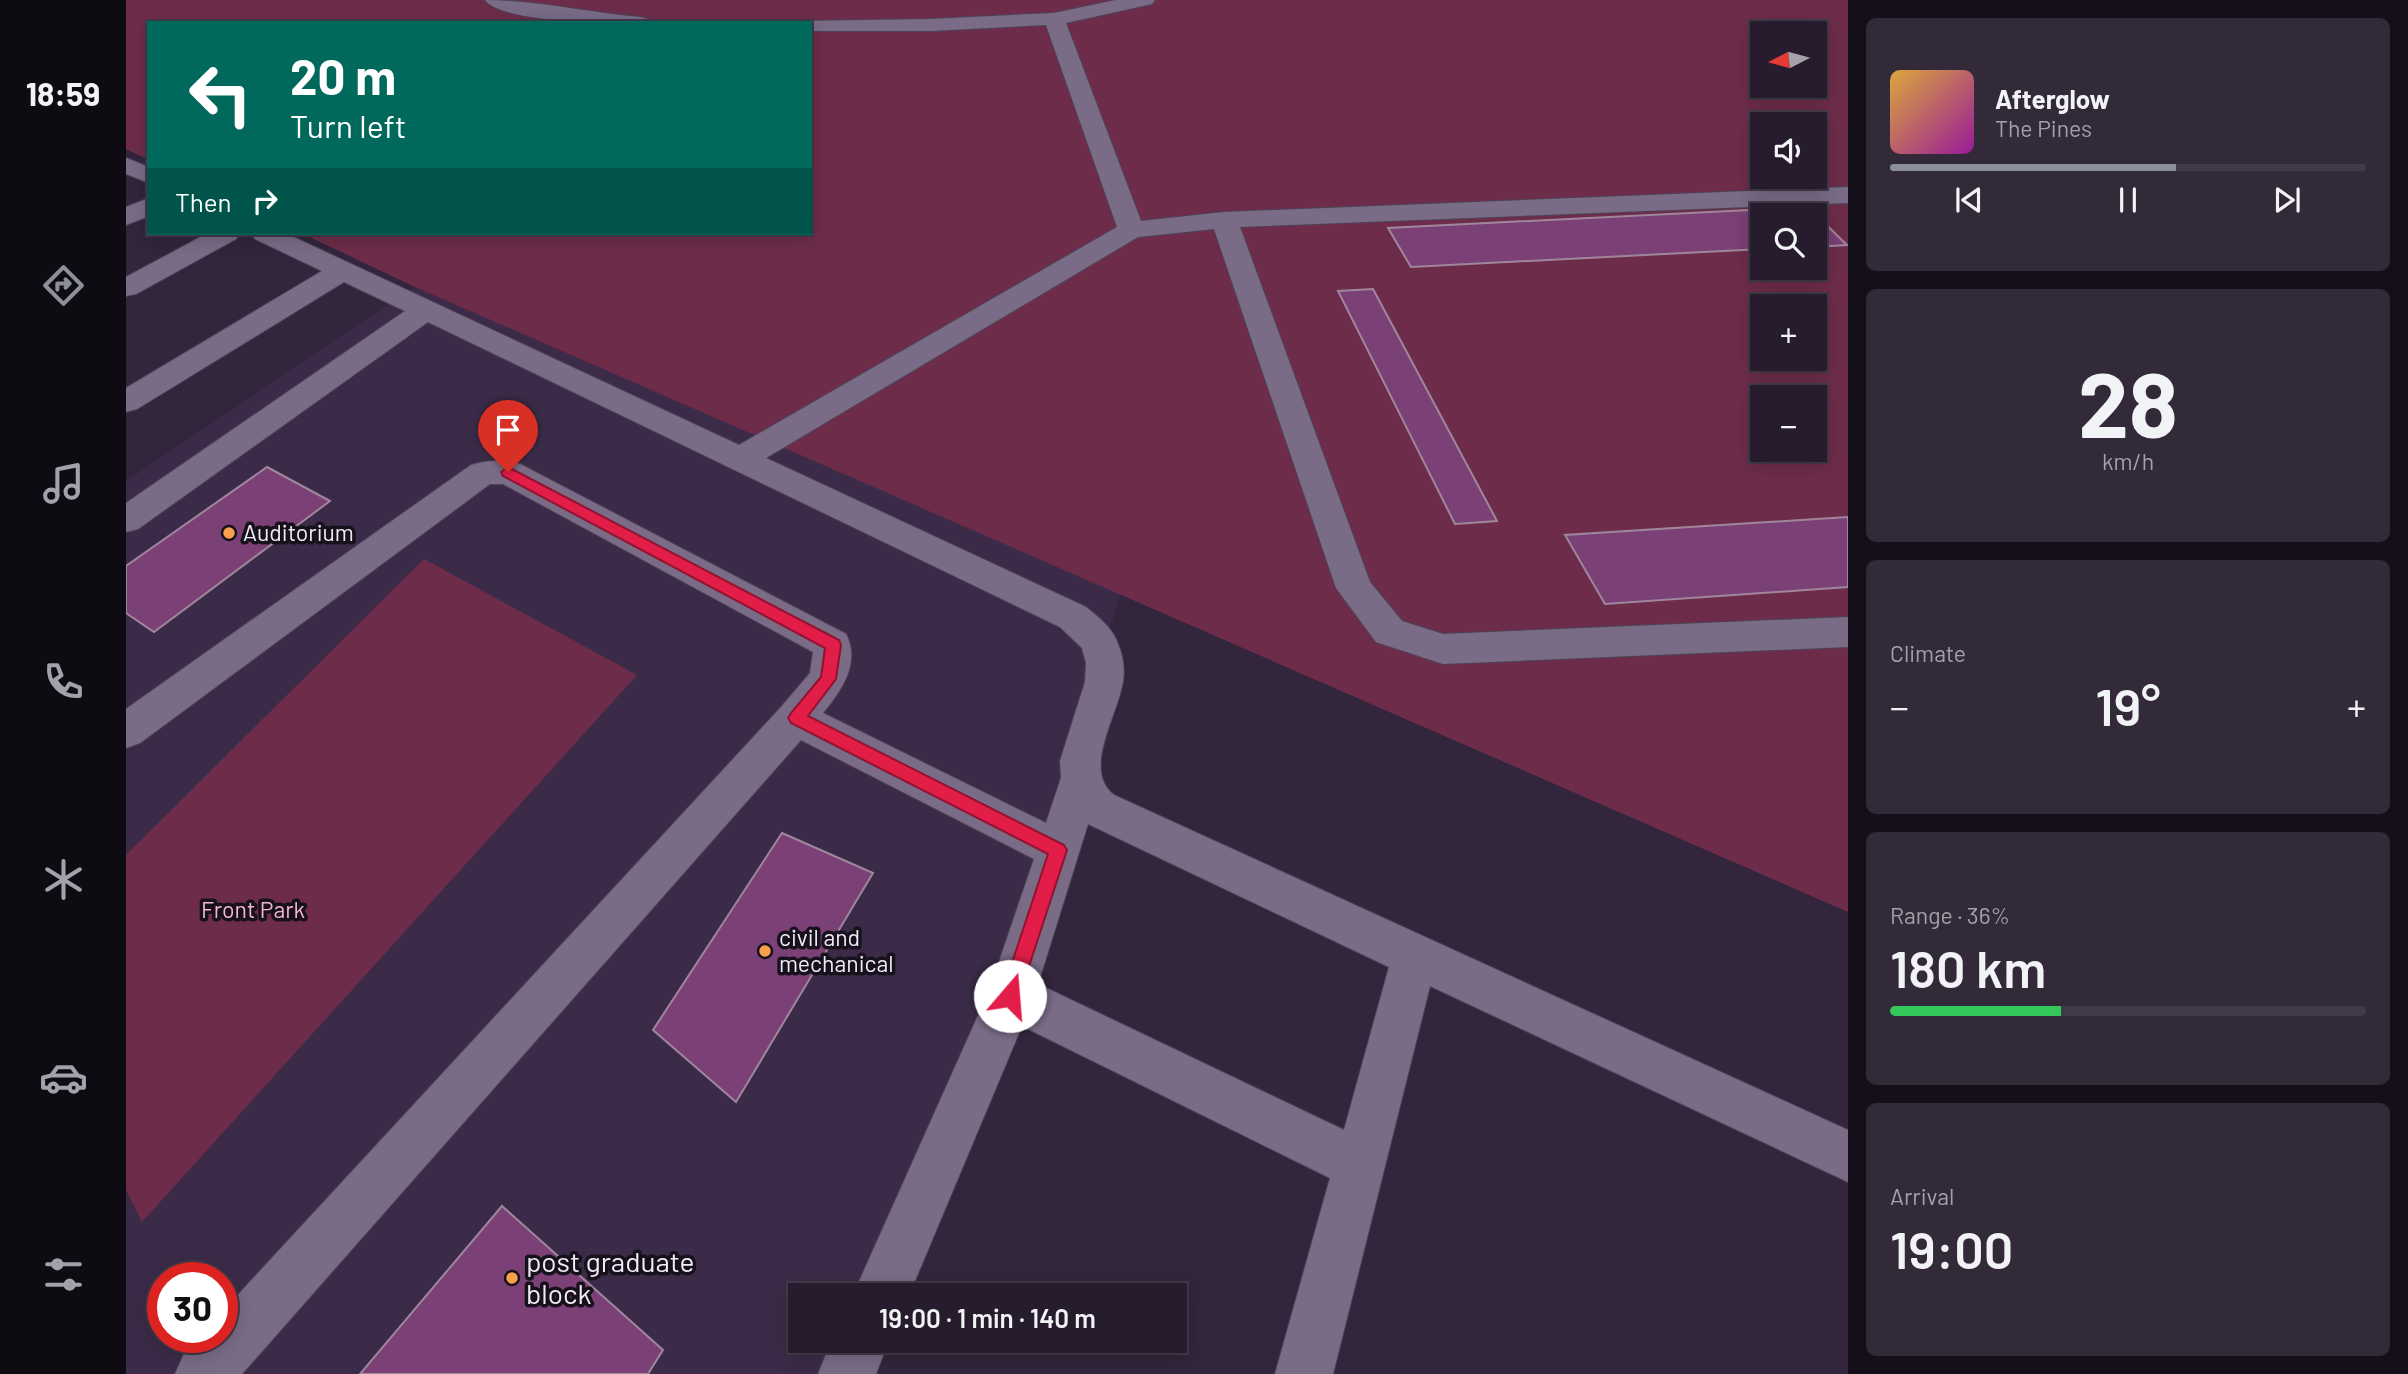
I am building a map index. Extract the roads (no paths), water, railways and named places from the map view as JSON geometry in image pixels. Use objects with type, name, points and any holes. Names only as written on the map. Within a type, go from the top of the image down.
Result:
[{"type":"street","points":[[495,0],[535,12],[604,21]]},
{"type":"street","points":[[812,24],[931,25],[1054,19],[1145,0]]},
{"type":"street","points":[[1054,19],[1131,230]]},
{"type":"street","points":[[126,165],[147,175]]},
{"type":"street","points":[[739,459],[1131,230],[1224,220],[1848,195]]},
{"type":"street","points":[[126,217],[147,207]]},
{"type":"street","points":[[1224,220],[1354,588],[1389,632],[1443,649],[1848,632]]},
{"type":"street","points":[[126,288],[223,235]]},
{"type":"street","points":[[268,235],[1073,617],[1100,643],[1106,676],[1081,754],[1081,779],[1010,996],[886,1283]]},
{"type":"street","points":[[126,402],[342,271]]},
{"type":"street","points":[[126,520],[426,310]]},
{"type":"street","points":[[126,731],[483,473],[508,472],[833,645],[828,679],[796,718],[204,1374]]},
{"type":"street","points":[[796,718],[1058,850]]},
{"type":"street","points":[[1081,779],[1091,801],[1111,816],[1848,1156]]},
{"type":"street","points":[[1304,1374],[1415,957]]},
{"type":"street","points":[[1010,996],[1358,1164]]},
{"type":"street","points":[[847,1374],[856,1353]]},
{"type":"place","name":"Auditorium","points":[[229,533]]},
{"type":"place","name":"civil and mechanical","points":[[765,951]]},
{"type":"place","name":"post graduate block","points":[[512,1278]]},
{"type":"park label","name":"Front Park","points":[[253,910]]}]
